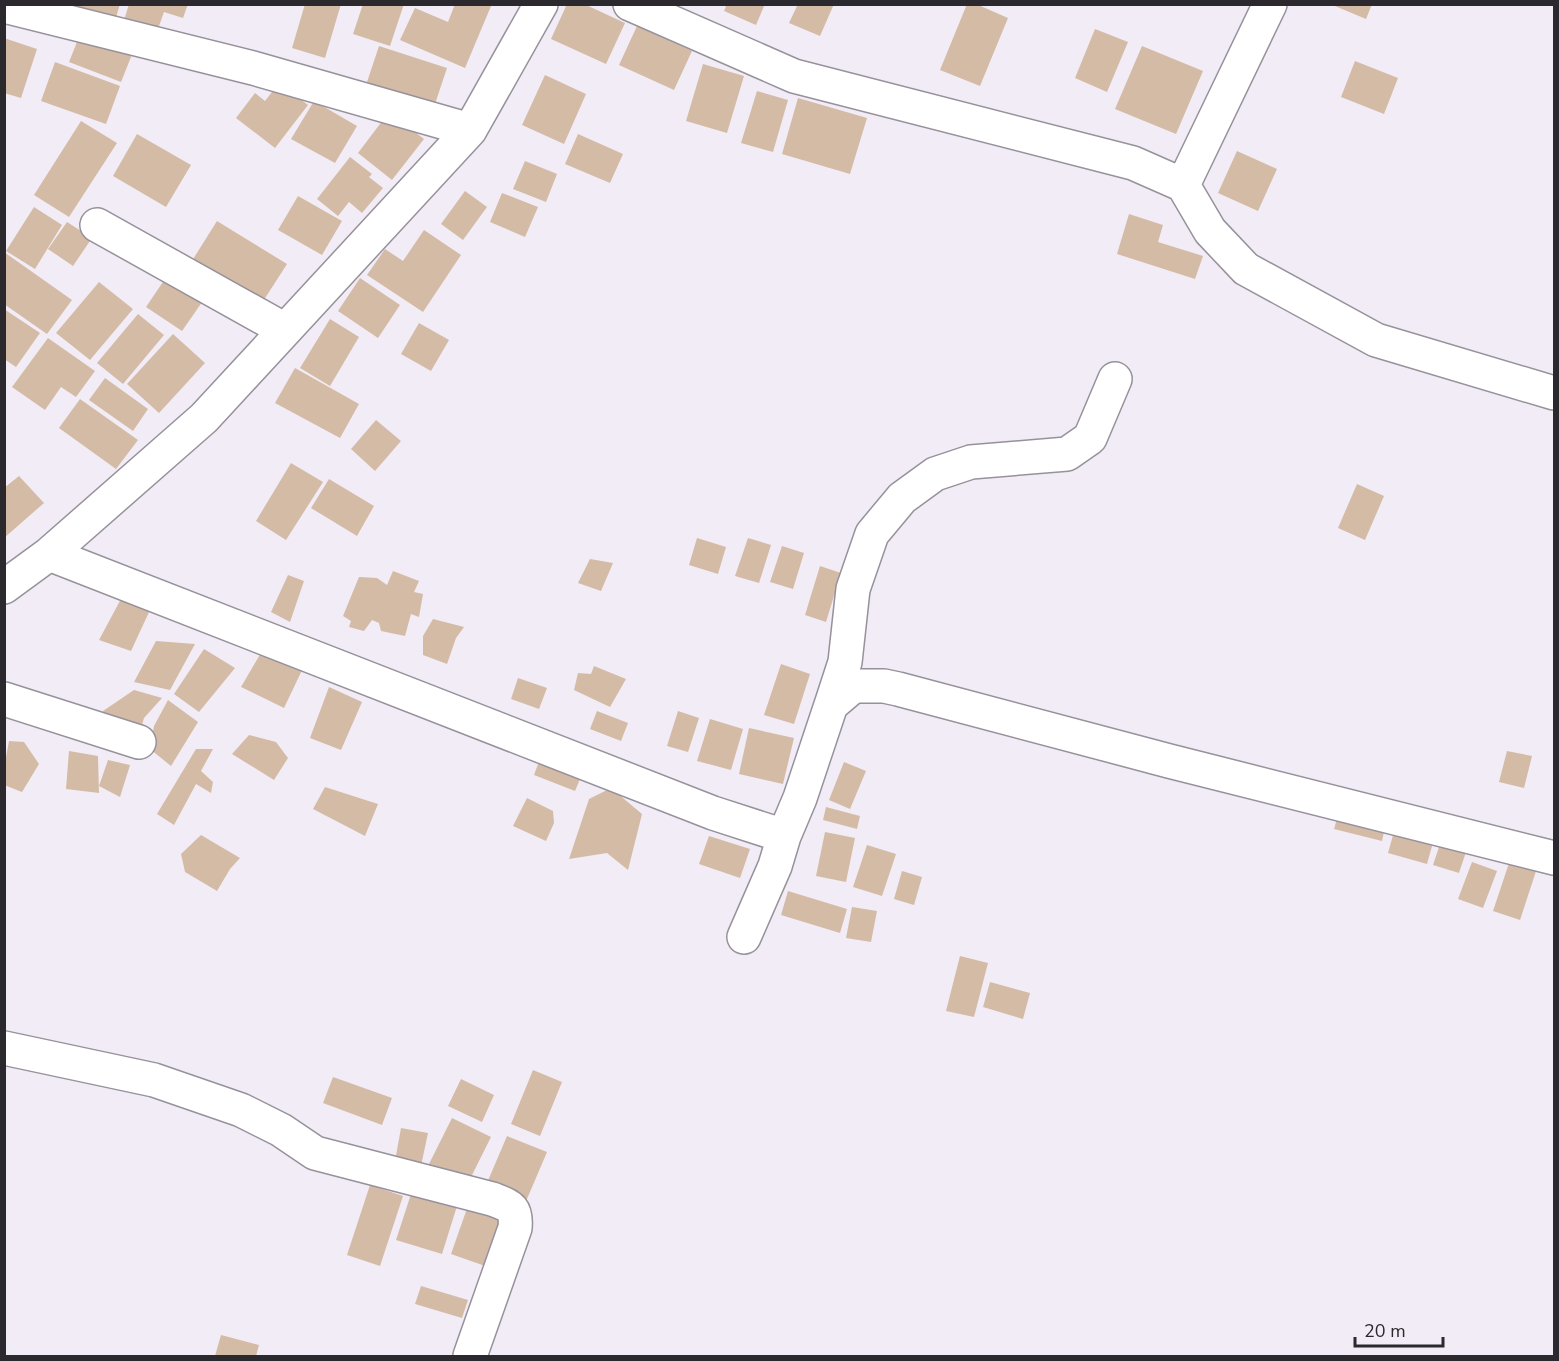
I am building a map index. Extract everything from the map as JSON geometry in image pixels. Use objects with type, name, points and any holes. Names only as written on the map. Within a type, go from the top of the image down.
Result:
[{"type":"street","points":[[4,587],[49,554],[204,418],[470,130],[541,4]]},
{"type":"street","points":[[630,4],[794,76],[1133,163],[1183,185],[1210,231],[1246,269],[1376,340],[1554,393]]},
{"type":"street","points":[[1183,185],[1270,4]]},
{"type":"street","points":[[4,6],[253,68],[470,130]]},
{"type":"street","points":[[98,225],[285,330]]},
{"type":"street","points":[[744,937],[775,866],[784,836],[800,798],[845,662],[853,589],[872,534],[902,498],[934,474],[971,462],[1067,454],[1090,438],[1115,379]]},
{"type":"street","points":[[49,554],[713,813],[784,836]]},
{"type":"street","points":[[831,705],[850,688],[884,686],[1554,858]]},
{"type":"street","points":[[4,699],[139,742]]},
{"type":"street","points":[[4,1048],[154,1080],[241,1110],[281,1130],[315,1153],[508,1205],[514,1210],[516,1216],[515,1228],[470,1356]]},
{"type":"building","points":[[68,4],[120,4],[112,31],[65,17]]},
{"type":"building","points":[[129,4],[188,4],[183,18],[164,12],[154,40],[121,30]]},
{"type":"building","points":[[305,4],[341,4],[325,58],[292,48]]},
{"type":"building","points":[[363,4],[404,4],[390,46],[353,34]]},
{"type":"building","points":[[455,4],[491,6],[465,68],[400,40],[415,8],[448,22]]},
{"type":"building","points":[[567,4],[584,4],[625,23],[606,64],[551,39]]},
{"type":"building","points":[[727,4],[765,4],[756,25],[724,11]]},
{"type":"building","points":[[798,4],[834,4],[820,36],[789,23]]},
{"type":"building","points":[[967,4],[976,4],[1008,18],[980,86],[940,70]]},
{"type":"building","points":[[1330,4],[1372,4],[1366,19]]},
{"type":"building","points":[[637,26],[692,51],[674,90],[619,65]]},
{"type":"building","points":[[83,27],[135,47],[121,82],[69,62]]},
{"type":"building","points":[[1095,29],[1128,42],[1107,92],[1075,78]]},
{"type":"building","points":[[4,38],[37,49],[21,98],[4,93]]},
{"type":"building","points":[[379,46],[447,68],[432,113],[364,91]]},
{"type":"building","points":[[1142,46],[1203,71],[1176,134],[1115,109]]},
{"type":"building","points":[[1355,61],[1398,78],[1384,114],[1341,97]]},
{"type":"building","points":[[55,62],[120,86],[106,124],[41,101]]},
{"type":"building","points":[[703,64],[744,76],[727,133],[686,121]]},
{"type":"building","points":[[545,75],[586,94],[564,144],[522,125]]},
{"type":"building","points":[[279,83],[308,105],[275,148],[236,118],[255,93],[265,101]]},
{"type":"building","points":[[757,91],[788,100],[773,152],[741,143]]},
{"type":"building","points":[[798,98],[867,118],[850,174],[782,154]]},
{"type":"building","points":[[314,101],[357,126],[335,163],[291,139]]},
{"type":"building","points":[[389,112],[424,139],[392,180],[358,153]]},
{"type":"building","points":[[81,121],[117,143],[69,217],[34,195]]},
{"type":"building","points":[[137,134],[191,165],[166,207],[113,176]]},
{"type":"building","points":[[578,134],[623,154],[610,183],[565,164]]},
{"type":"building","points":[[1237,151],[1277,169],[1258,211],[1218,193]]},
{"type":"building","points":[[350,157],[372,174],[369,177],[383,188],[362,213],[349,202],[338,216],[317,199]]},
{"type":"building","points":[[525,161],[557,174],[546,202],[513,189]]},
{"type":"building","points":[[465,191],[487,207],[463,240],[441,224]]},
{"type":"building","points":[[502,193],[538,207],[525,237],[490,222]]},
{"type":"building","points":[[298,196],[342,221],[322,255],[278,230]]},
{"type":"building","points":[[34,207],[62,225],[35,269],[6,251]]},
{"type":"building","points":[[1129,214],[1163,225],[1158,242],[1203,256],[1195,279],[1117,254]]},
{"type":"building","points":[[217,221],[287,264],[260,306],[190,264]]},
{"type":"building","points":[[67,222],[92,238],[73,266],[48,249]]},
{"type":"building","points":[[424,230],[461,255],[423,312],[367,275],[385,249],[403,261]]},
{"type":"building","points":[[4,252],[72,300],[47,334],[4,304]]},
{"type":"building","points":[[171,270],[207,295],[182,331],[146,307]]},
{"type":"building","points":[[360,278],[400,305],[378,338],[338,311]]},
{"type":"building","points":[[99,282],[133,309],[90,360],[56,333]]},
{"type":"building","points":[[4,309],[40,333],[16,367],[4,359]]},
{"type":"building","points":[[138,314],[164,335],[123,384],[97,363]]},
{"type":"building","points":[[330,319],[359,337],[330,386],[300,368]]},
{"type":"building","points":[[419,323],[449,340],[431,371],[401,354]]},
{"type":"building","points":[[173,334],[205,363],[159,413],[127,384]]},
{"type":"building","points":[[48,338],[95,371],[76,397],[61,387],[45,410],[12,387]]},
{"type":"building","points":[[295,368],[359,404],[340,438],[275,403]]},
{"type":"building","points":[[105,378],[148,409],[133,431],[89,400]]},
{"type":"building","points":[[80,399],[138,440],[116,469],[59,428]]},
{"type":"building","points":[[376,420],[401,441],[375,471],[351,449]]},
{"type":"building","points":[[291,463],[323,482],[286,540],[256,521]]},
{"type":"building","points":[[19,476],[44,503],[4,538],[4,488]]},
{"type":"building","points":[[329,479],[374,506],[357,536],[311,508]]},
{"type":"building","points":[[1357,484],[1384,496],[1365,540],[1338,528]]},
{"type":"building","points":[[697,538],[726,547],[718,574],[689,565]]},
{"type":"building","points":[[748,538],[771,545],[759,583],[735,576]]},
{"type":"building","points":[[782,546],[804,553],[793,589],[770,582]]},
{"type":"building","points":[[590,559],[613,563],[601,591],[578,583]]},
{"type":"building","points":[[820,566],[841,573],[826,622],[805,615]]},
{"type":"building","points":[[393,571],[419,581],[414,592],[423,594],[419,617],[411,614],[405,636],[381,631],[379,623],[372,620],[364,631],[349,627],[351,621],[343,616],[359,577],[377,578],[387,585]]},
{"type":"building","points":[[288,575],[304,581],[290,622],[271,612]]},
{"type":"building","points":[[122,597],[150,610],[131,651],[99,640]]},
{"type":"building","points":[[433,619],[464,627],[456,638],[447,664],[423,655],[423,636]]},
{"type":"building","points":[[156,641],[195,644],[170,690],[134,682]]},
{"type":"building","points":[[204,649],[235,668],[199,712],[174,694]]},
{"type":"building","points":[[262,651],[304,666],[284,708],[241,687]]},
{"type":"building","points":[[781,664],[810,674],[794,724],[764,715]]},
{"type":"building","points":[[594,666],[626,679],[610,707],[574,690],[578,673],[591,674]]},
{"type":"building","points":[[518,678],[547,688],[539,709],[511,699]]},
{"type":"building","points":[[329,687],[362,702],[341,750],[310,738]]},
{"type":"building","points":[[134,690],[162,698],[144,718],[138,739],[105,723],[103,711]]},
{"type":"building","points":[[168,700],[198,722],[171,766],[150,749],[154,726]]},
{"type":"building","points":[[597,711],[628,723],[621,741],[590,729]]},
{"type":"building","points":[[678,711],[699,718],[688,752],[667,746]]},
{"type":"building","points":[[710,719],[743,729],[731,770],[697,761]]},
{"type":"building","points":[[749,728],[794,738],[783,784],[739,774]]},
{"type":"building","points":[[249,735],[276,742],[288,758],[274,780],[232,754]]},
{"type":"building","points":[[9,741],[24,742],[39,764],[22,792],[4,785],[4,768]]},
{"type":"building","points":[[196,749],[213,749],[201,771],[213,782],[211,793],[196,784],[174,825],[157,814]]},
{"type":"building","points":[[69,751],[98,756],[99,793],[66,789]]},
{"type":"building","points":[[1507,751],[1532,756],[1524,788],[1499,782]]},
{"type":"building","points":[[541,756],[583,772],[575,791],[534,775]]},
{"type":"building","points":[[108,760],[130,765],[120,797],[99,786]]},
{"type":"building","points":[[844,762],[866,771],[850,809],[829,800]]},
{"type":"building","points":[[325,787],[378,804],[365,836],[313,809]]},
{"type":"building","points":[[611,788],[642,814],[628,870],[607,853],[569,859],[589,799]]},
{"type":"building","points":[[527,798],[553,811],[554,823],[546,841],[513,826]]},
{"type":"building","points":[[826,807],[860,816],[857,829],[823,820]]},
{"type":"building","points":[[1339,812],[1386,823],[1382,841],[1334,829]]},
{"type":"building","points":[[1395,828],[1434,839],[1427,864],[1388,853]]},
{"type":"building","points":[[825,832],[855,838],[846,882],[816,876]]},
{"type":"building","points":[[201,835],[240,858],[230,869],[217,891],[185,872],[181,854]]},
{"type":"building","points":[[709,836],[750,849],[740,878],[699,864]]},
{"type":"building","points":[[1441,841],[1467,849],[1459,873],[1433,865]]},
{"type":"building","points":[[867,845],[896,854],[882,896],[853,887]]},
{"type":"building","points":[[1512,854],[1539,862],[1520,920],[1493,911]]},
{"type":"building","points":[[1472,862],[1497,871],[1483,908],[1458,899]]},
{"type":"building","points":[[902,871],[922,877],[914,905],[894,899]]},
{"type":"building","points":[[788,891],[847,909],[840,933],[781,915]]},
{"type":"building","points":[[852,907],[877,911],[871,942],[846,938]]},
{"type":"building","points":[[960,956],[988,963],[974,1017],[946,1011]]},
{"type":"building","points":[[990,982],[1030,993],[1023,1019],[983,1007]]},
{"type":"building","points":[[533,1070],[562,1082],[540,1136],[511,1124]]},
{"type":"building","points":[[333,1077],[392,1098],[382,1125],[323,1103]]},
{"type":"building","points":[[461,1079],[494,1095],[482,1122],[448,1106]]},
{"type":"building","points":[[452,1118],[491,1137],[466,1187],[427,1168]]},
{"type":"building","points":[[401,1128],[428,1133],[421,1166],[395,1161]]},
{"type":"building","points":[[507,1136],[547,1152],[524,1206],[484,1190]]},
{"type":"building","points":[[370,1185],[403,1196],[380,1266],[347,1255]]},
{"type":"building","points":[[412,1191],[457,1206],[442,1254],[396,1240]]},
{"type":"building","points":[[470,1200],[508,1214],[488,1267],[451,1254]]},
{"type":"building","points":[[421,1286],[468,1300],[462,1318],[415,1304]]},
{"type":"building","points":[[221,1335],[259,1345],[256,1356],[215,1356]]}]
